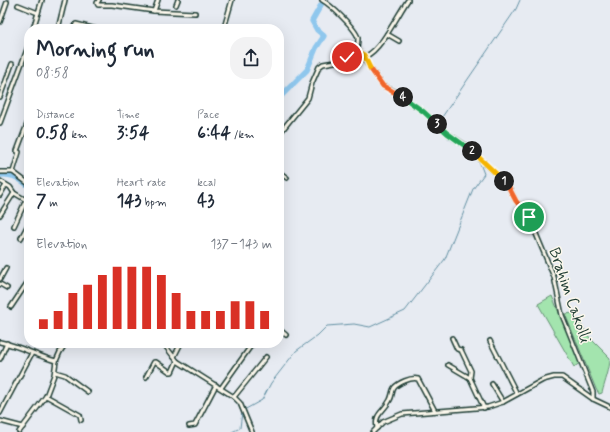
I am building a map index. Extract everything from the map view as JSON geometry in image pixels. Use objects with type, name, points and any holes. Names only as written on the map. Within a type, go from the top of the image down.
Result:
[{"type":"street","points":[[35,24],[42,0]]},
{"type":"street","points":[[59,24],[65,0]]},
{"type":"street","points":[[99,0],[97,3],[98,5],[112,5],[154,11],[195,13]]},
{"type":"street","points":[[154,11],[158,0]]},
{"type":"street","points":[[176,5],[178,0]]},
{"type":"street","points":[[225,24],[232,0]]},
{"type":"street","points":[[284,128],[308,98],[312,83],[323,64],[340,61],[356,51],[358,37],[354,31],[330,5],[322,0]]},
{"type":"street","points":[[356,51],[364,55],[369,55],[373,52],[387,34],[408,0]]},
{"type":"street","points":[[0,22],[7,2]]},
{"type":"street","points":[[18,5],[38,13]]},
{"type":"street","points":[[387,34],[399,41]]},
{"type":"street","name":"Brahim Cakolli","points":[[364,55],[366,62],[383,86],[396,92],[424,112],[447,133],[465,145],[507,184],[516,201],[529,217],[554,277],[562,315],[593,392],[593,399]]},
{"type":"street","points":[[0,123],[24,58]]},
{"type":"street","points":[[0,97],[12,64]]},
{"type":"street","points":[[12,172],[19,152],[17,151],[24,132]]},
{"type":"street","points":[[0,172],[12,172],[24,180]]},
{"type":"street","points":[[0,181],[14,193],[24,199]]},
{"type":"street","points":[[0,195],[6,185]]},
{"type":"street","points":[[0,215],[14,193]]},
{"type":"street","points":[[14,226],[24,204]]},
{"type":"street","points":[[21,238],[24,232]]},
{"type":"street","points":[[0,280],[6,268]]},
{"type":"street","points":[[0,284],[7,288]]},
{"type":"street","points":[[11,307],[24,288]]},
{"type":"street","points":[[452,338],[457,349],[461,350],[471,371],[470,378],[484,408]]},
{"type":"street","points":[[490,341],[517,394]]},
{"type":"street","points":[[0,342],[22,348],[56,361]]},
{"type":"street","points":[[0,359],[7,343]]},
{"type":"street","points":[[19,432],[46,396],[55,372],[56,361],[63,348]]},
{"type":"street","points":[[167,348],[177,361],[234,397],[240,403],[252,432]]},
{"type":"street","points":[[174,357],[178,348]]},
{"type":"street","points":[[221,388],[249,348]]},
{"type":"street","points":[[0,414],[32,353]]},
{"type":"street","points":[[234,397],[266,356]]},
{"type":"street","points":[[146,377],[154,362],[172,372],[177,361]]},
{"type":"street","points":[[448,365],[470,378]]},
{"type":"street","points":[[55,372],[65,374],[88,392]]},
{"type":"street","points":[[373,432],[383,422],[402,414],[484,408],[503,402],[543,380],[554,377],[562,377],[593,399],[610,407]]},
{"type":"street","points":[[377,428],[377,416],[391,400],[394,388],[402,382],[414,378],[418,379],[435,411]]},
{"type":"street","points":[[492,384],[503,402]]},
{"type":"street","points":[[189,426],[195,425],[216,385]]},
{"type":"street","points":[[46,396],[80,415],[81,420]]},
{"type":"street","points":[[0,421],[23,427]]},
{"type":"green space","points":[[552,296],[580,363],[574,367],[538,304]]},
{"type":"green space","points":[[573,313],[590,338],[610,358],[602,393],[599,394],[596,389],[565,314]]},
{"type":"waterway","points":[[443,128],[440,120],[516,9],[520,0]]},
{"type":"waterway","points":[[284,93],[307,70],[316,48],[324,36],[317,30],[312,21],[321,5]]},
{"type":"waterway","points":[[446,135],[448,138],[474,155]]},
{"type":"waterway","points":[[244,410],[262,400],[271,383],[296,351],[318,335],[327,326],[354,324],[370,327],[405,311],[445,259],[473,189],[484,174],[478,158]]},
{"type":"waterway","points":[[0,175],[12,176],[24,182]]},
{"type":"waterway","points":[[232,432],[240,428],[242,412]]},
{"type":"route","points":[[347,57],[356,51],[364,55],[366,62],[383,86],[396,92],[424,112],[447,133],[465,145],[507,184],[516,201],[529,217]]}]
